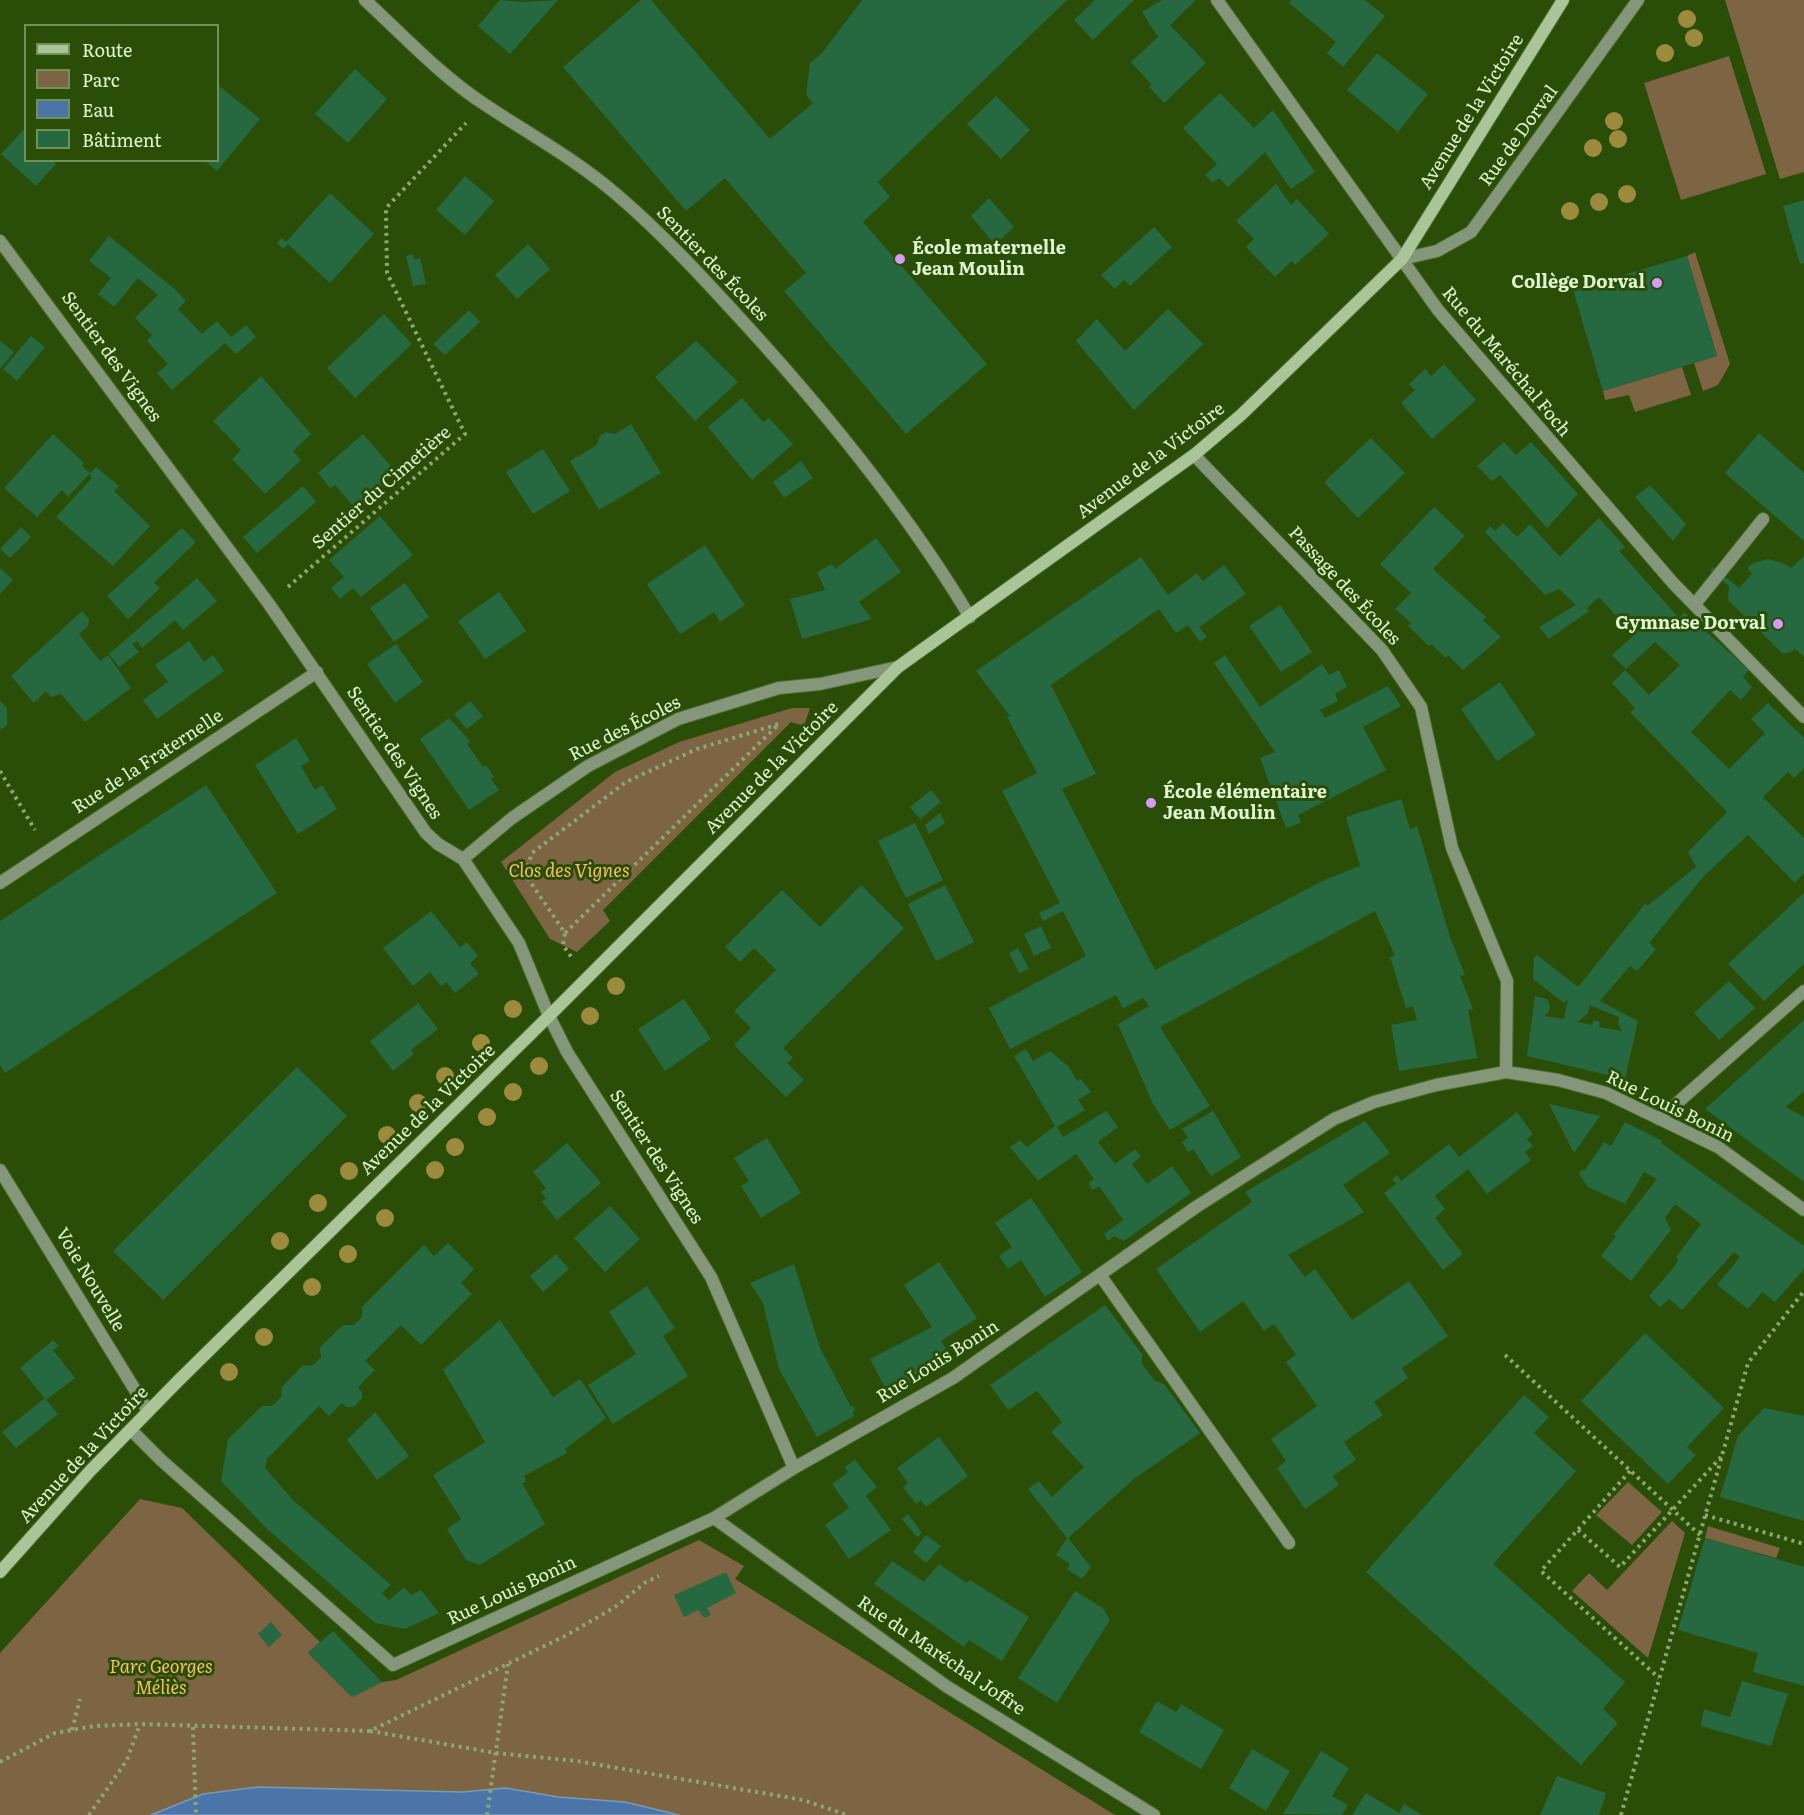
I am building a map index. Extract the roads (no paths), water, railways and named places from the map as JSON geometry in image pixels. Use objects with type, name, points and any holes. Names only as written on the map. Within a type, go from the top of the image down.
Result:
[{"type":"street","name":"Sentier des Écoles","points":[[365,0],[483,104],[566,156],[606,186],[682,255],[805,389],[855,452],[950,583],[970,617]]},
{"type":"street","name":"Rue du Maréchal Foch","points":[[1217,0],[1438,310],[1588,486],[1695,604],[1804,717]]},
{"type":"street","name":"Avenue de la Victoire","points":[[0,1572],[90,1471],[148,1411],[549,1016],[898,667],[1194,455],[1241,416],[1402,259],[1563,0]]},
{"type":"street","name":"Rue de Dorval","points":[[1402,259],[1437,251],[1471,232],[1638,0]]},
{"type":"street","name":"Sentier des Vignes","points":[[0,241],[269,604],[426,833],[438,844],[463,859],[519,943],[549,1016],[567,1052],[711,1277],[794,1468]]},
{"type":"street","name":"Passage des Écoles","points":[[1194,455],[1382,650],[1421,707],[1452,848],[1507,981],[1506,1072]]},
{"type":"street","points":[[1695,604],[1763,519]]},
{"type":"street","name":"Rue des Écoles","points":[[463,859],[513,818],[588,766],[678,719],[779,688],[820,684],[898,667]]},
{"type":"street","name":"Rue de la Fraternelle","points":[[0,883],[317,672]]},
{"type":"street","points":[[1659,1119],[1804,991]]},
{"type":"street","name":"Rue Louis Bonin","points":[[131,1431],[161,1461],[393,1665],[714,1518],[794,1468],[953,1378],[1196,1207],[1334,1119],[1374,1102],[1436,1085],[1506,1072],[1558,1080],[1606,1093],[1718,1147],[1804,1210]]},
{"type":"street","name":"Voie Nouvelle","points":[[0,1170],[148,1411]]},
{"type":"street","points":[[1100,1275],[1289,1543]]},
{"type":"street","name":"Rue du Maréchal Joffre","points":[[714,1518],[946,1686],[1154,1815]]},
{"type":"water","points":[[258,1787],[462,1792],[506,1788],[558,1797],[625,1802],[679,1815],[151,1815],[203,1794]]},
{"type":"place","name":"École maternelle Jean Moulin","points":[[900,259]]},
{"type":"place","name":"Collège Dorval","points":[[1657,283]]},
{"type":"place","name":"Gymnase Dorval","points":[[1778,624]]},
{"type":"place","name":"École élémentaire Jean Moulin","points":[[1151,803]]},
{"type":"park label","name":"Clos des Vignes","points":[[569,872]]},
{"type":"park label","name":"Parc Georges Méliès","points":[[161,1678]]}]
